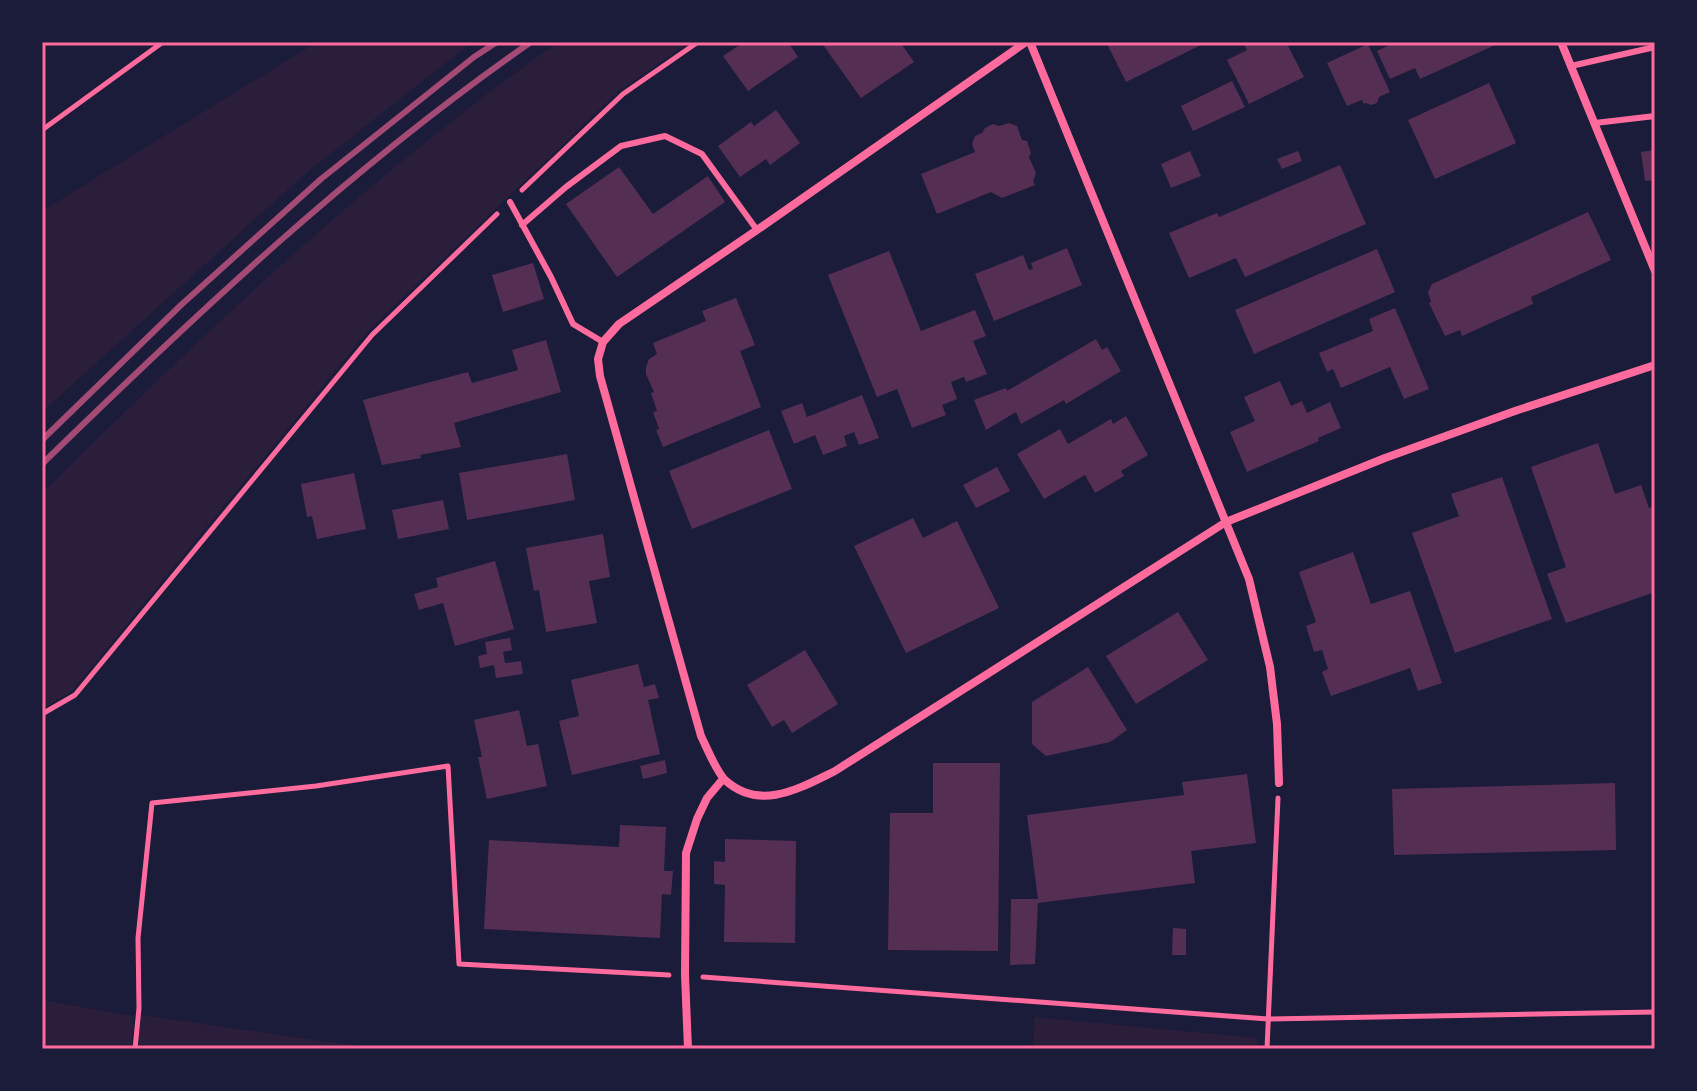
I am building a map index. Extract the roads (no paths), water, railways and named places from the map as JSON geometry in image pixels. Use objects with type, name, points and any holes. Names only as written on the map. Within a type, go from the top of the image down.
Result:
[{"type":"street","points":[[1279,783],[1277,724],[1270,667],[1249,579],[1226,522],[1028,42],[619,324],[603,342],[598,359],[600,376],[701,736],[723,779],[746,794],[768,797],[798,789],[835,771],[1226,522],[1385,458],[1655,365]]},
{"type":"street","points":[[1561,42],[1655,271]]},
{"type":"street","points":[[688,1049],[686,853],[707,798],[723,779]]},
{"type":"lane","points":[[1571,66],[1655,47]]},
{"type":"lane","points":[[1595,123],[1655,116]]},
{"type":"lane","points":[[522,225],[621,146],[665,136],[702,154],[757,230]]},
{"type":"lane","points":[[510,202],[573,324],[603,342]]},
{"type":"railway","points":[[42,440],[181,305],[321,179],[497,42]]},
{"type":"railway","points":[[42,464],[158,352],[339,190],[465,89],[531,42]]}]
